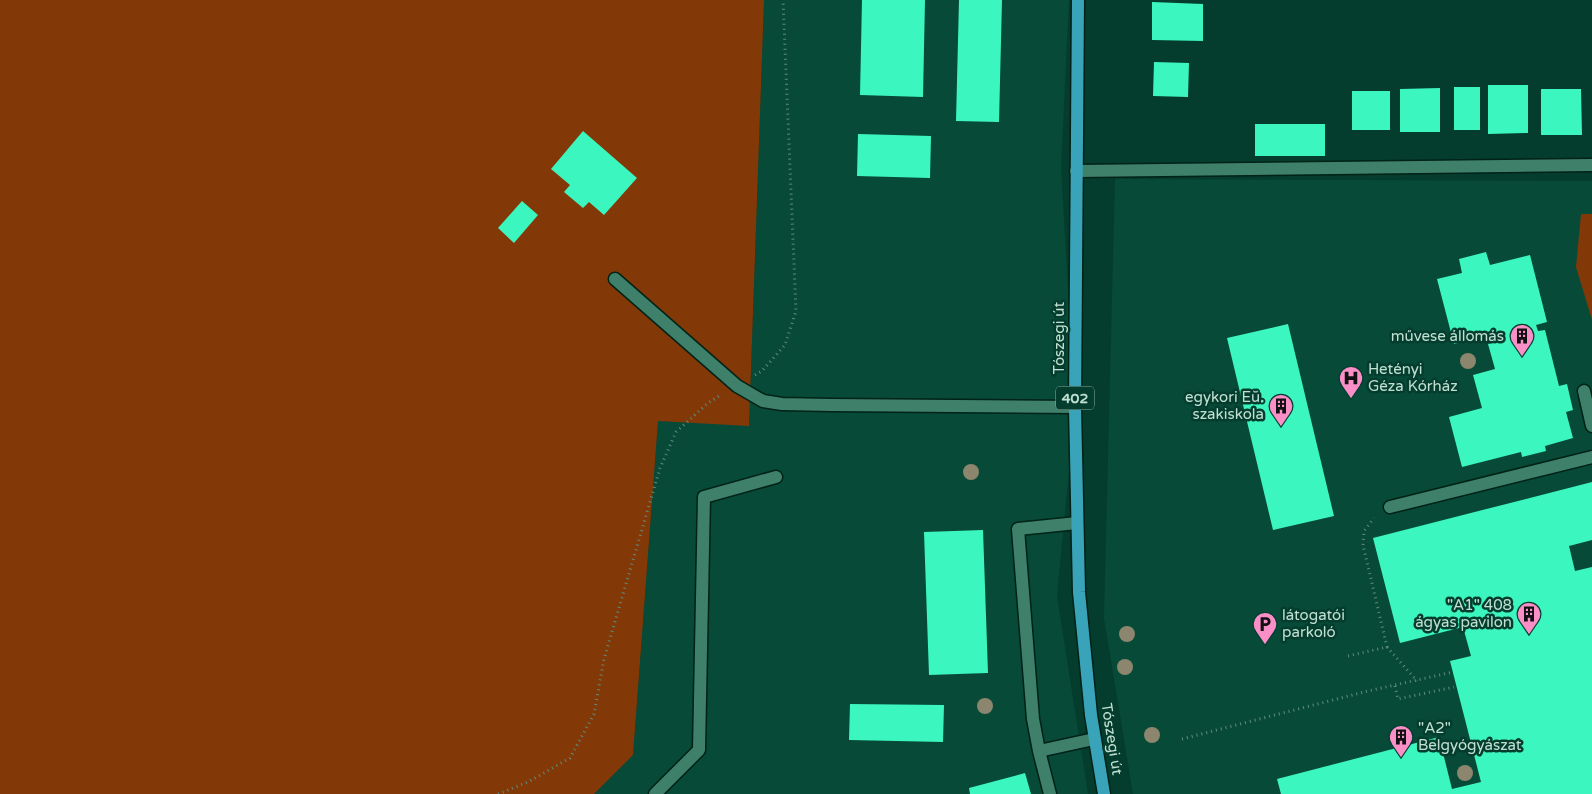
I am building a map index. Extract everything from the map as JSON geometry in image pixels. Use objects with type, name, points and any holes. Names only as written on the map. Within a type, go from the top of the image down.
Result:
[{"type":"main road","name":"Tószegi út","points":[[1078,0],[1075,407],[1079,592],[1094,739],[1104,794]]},
{"type":"street","points":[[1076,171],[1592,165]]},
{"type":"street","points":[[615,278],[737,386],[763,401],[782,404],[1075,407]]},
{"type":"street","points":[[1584,392],[1592,426]]},
{"type":"street","points":[[1390,507],[1592,457]]},
{"type":"street","points":[[655,794],[699,750],[704,497],[776,476]]},
{"type":"street","points":[[1050,794],[1033,719],[1018,529],[1077,523]]},
{"type":"street","points":[[1039,751],[1094,739]]},
{"type":"path","points":[[498,794],[528,782],[570,758],[594,714],[604,659],[660,468],[676,432],[708,403],[762,370],[785,345],[796,311],[783,0]]},
{"type":"path","points":[[1390,507],[1375,516],[1364,531],[1363,545],[1387,647],[1417,681]]},
{"type":"path","points":[[1348,656],[1387,647]]},
{"type":"path","points":[[1182,740],[1368,691],[1453,672]]},
{"type":"path","points":[[1395,686],[1398,699],[1454,687]]},
{"type":"shaded area","points":[[0,0],[764,0],[749,426],[658,421],[633,755],[594,794],[0,794]]},
{"type":"shaded area","points":[[764,0],[1069,0],[1061,168],[1075,407],[1057,596],[1088,794],[594,794],[633,755],[658,421],[749,425]]},
{"type":"shaded area","name":"Hetényi Géza Kórház","points":[[1115,179],[1592,181],[1592,794],[1133,794],[1104,618]]},
{"type":"shaded area","points":[[1581,214],[1592,214],[1592,320],[1576,267]]},
{"type":"building","points":[[862,0],[925,0],[923,97],[860,95]]},
{"type":"building","points":[[959,0],[1002,0],[999,122],[956,121]]},
{"type":"building","points":[[1152,2],[1203,4],[1203,41],[1152,40]]},
{"type":"building","points":[[1154,62],[1189,63],[1188,97],[1153,96]]},
{"type":"building","points":[[1488,85],[1528,85],[1528,133],[1488,134]]},
{"type":"building","points":[[1454,87],[1480,87],[1480,130],[1454,130]]},
{"type":"building","points":[[1440,88],[1440,132],[1400,132],[1400,89]]},
{"type":"building","points":[[1541,89],[1581,89],[1582,135],[1541,135]]},
{"type":"building","points":[[1352,91],[1390,91],[1390,130],[1352,130]]},
{"type":"building","points":[[1255,124],[1325,124],[1325,156],[1255,156]]},
{"type":"building","points":[[583,131],[637,178],[604,215],[589,202],[583,208],[564,192],[570,185],[551,169]]},
{"type":"building","points":[[858,134],[931,136],[930,178],[857,176]]},
{"type":"building","points":[[522,201],[538,215],[514,243],[498,228]]},
{"type":"building","name":"művese állomás","points":[[1486,252],[1490,265],[1530,255],[1547,322],[1536,325],[1538,331],[1545,330],[1559,386],[1567,384],[1573,410],[1566,412],[1573,438],[1545,446],[1546,451],[1522,457],[1521,452],[1462,467],[1449,417],[1482,408],[1473,375],[1495,369],[1488,344],[1496,342],[1494,334],[1454,344],[1437,279],[1462,273],[1459,259]]},
{"type":"building","name":"egykori Eü. szakiskola","points":[[1288,324],[1334,516],[1273,530],[1227,338]]},
{"type":"building","name":"\"A1\" 408 ágyas pavilon","points":[[1592,482],[1592,540],[1569,546],[1575,571],[1592,567],[1592,794],[1281,794],[1277,779],[1439,737],[1452,789],[1481,782],[1450,661],[1471,656],[1463,627],[1400,643],[1373,538]]},
{"type":"building","points":[[983,530],[988,673],[929,675],[924,532]]},
{"type":"building","points":[[850,704],[944,705],[943,742],[849,740]]},
{"type":"building","points":[[1025,773],[1031,794],[970,794],[969,788]]},
{"type":"place","name":"művese állomás","points":[[1522,357]]},
{"type":"place","name":"Hetényi Géza Kórház","points":[[1351,399]]},
{"type":"place","name":"egykori Eü. szakiskola","points":[[1281,427]]},
{"type":"place","name":"\"A1\" 408 ágyas pavilon","points":[[1529,635]]},
{"type":"place","name":"látogatói parkoló","points":[[1265,645]]},
{"type":"place","name":"\"A2\" Belgyógyászat","points":[[1401,758]]}]
